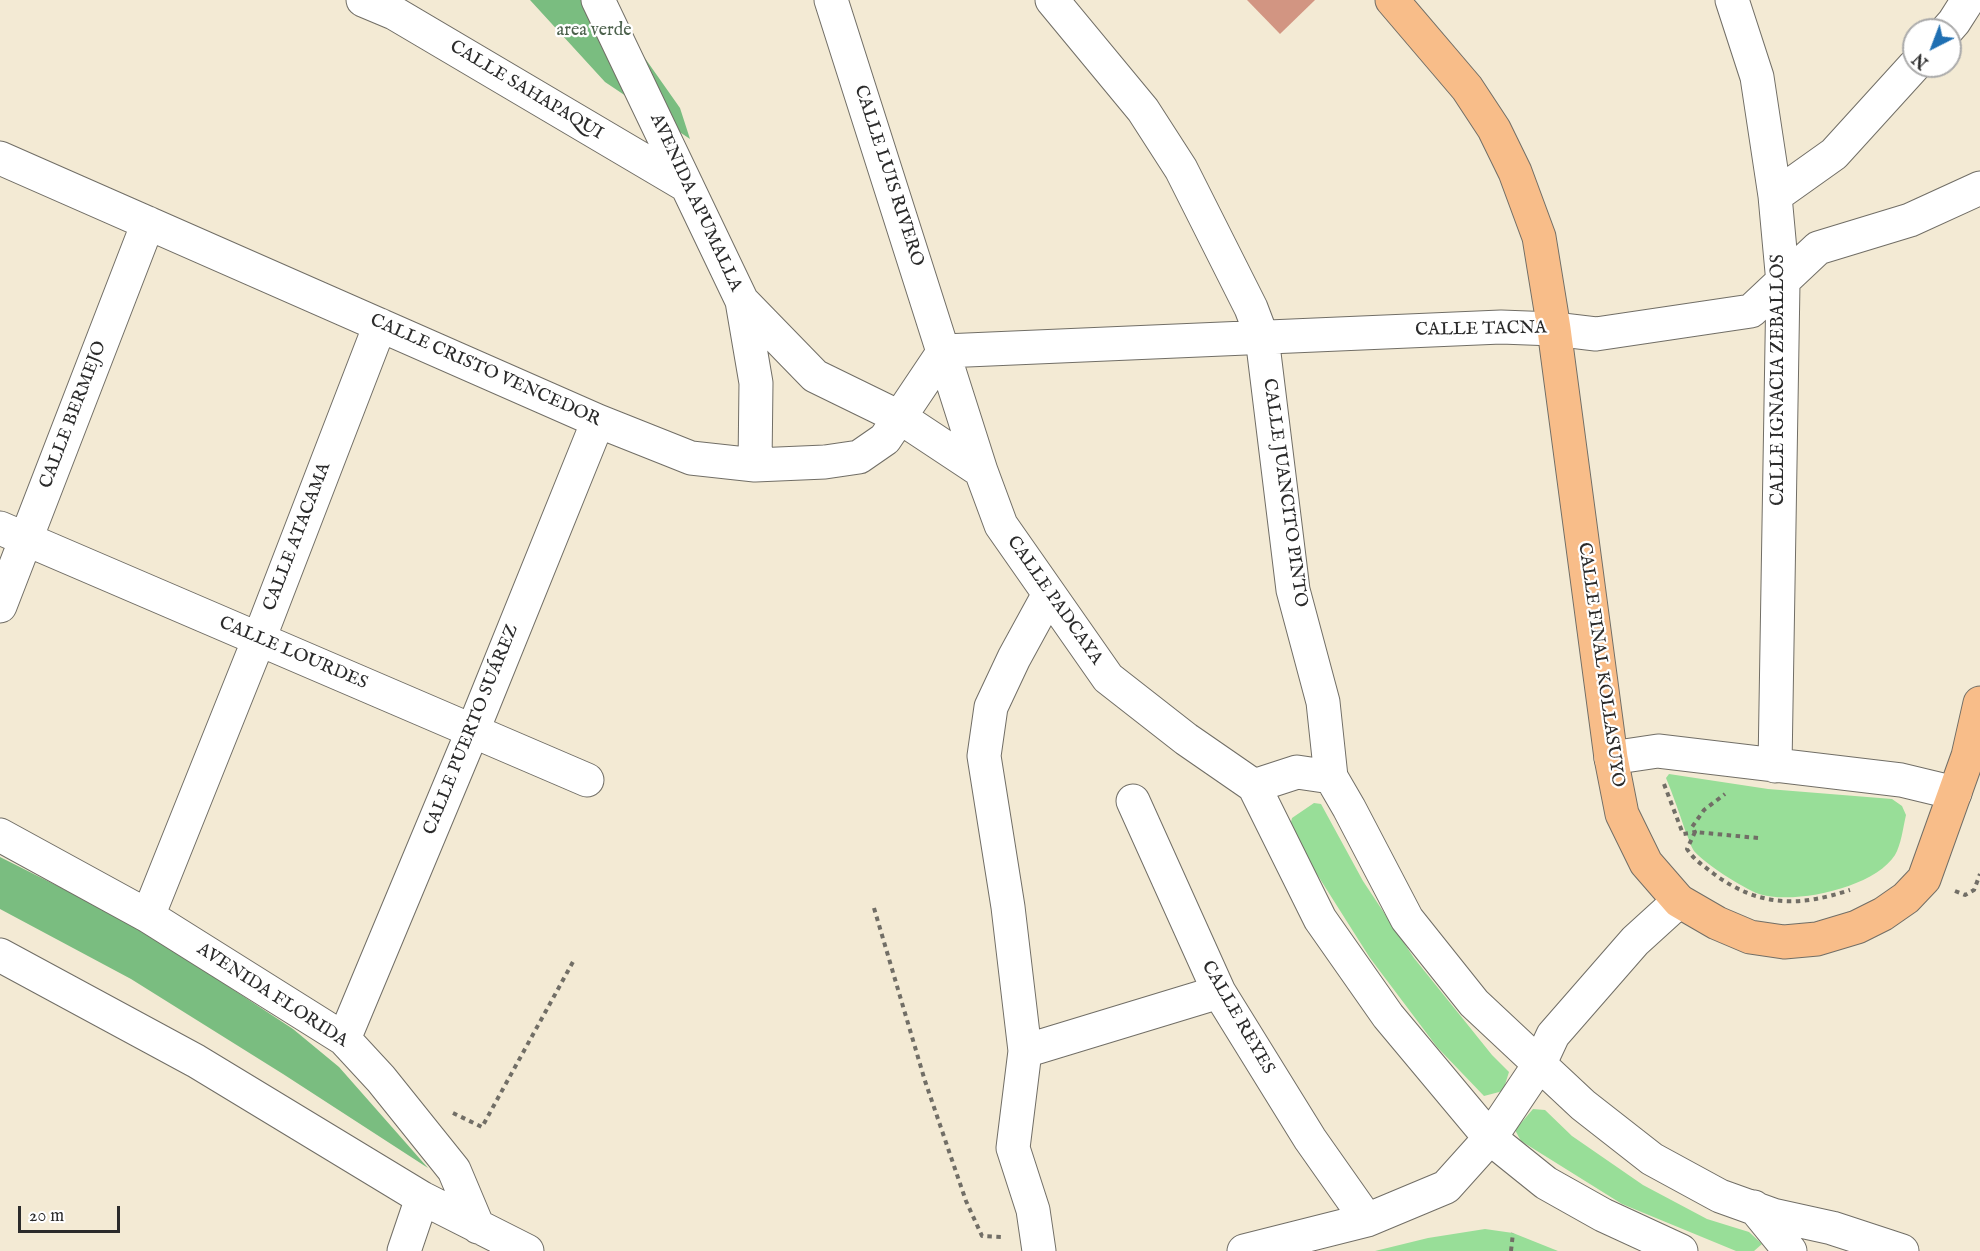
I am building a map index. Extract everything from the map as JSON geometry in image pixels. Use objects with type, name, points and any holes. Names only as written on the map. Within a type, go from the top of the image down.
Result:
[{"type":"main road","name":"CALLE FINAL KOLLASUYO","points":[[1392,0],[1467,88],[1494,129],[1515,172],[1539,237],[1554,329],[1611,758],[1622,814],[1646,864],[1679,901],[1717,923],[1750,937],[1784,942],[1817,939],[1857,927],[1883,914],[1906,898],[1924,879],[1968,756],[1980,703]]},
{"type":"street","name":"CALLE SAHAPAQUI","points":[[363,0],[394,13],[687,186]]},
{"type":"street","name":"AVENIDA APUMALLA","points":[[598,0],[742,302],[815,376],[901,418],[981,471]]},
{"type":"street","name":"CALLE LUIS RIVERO","points":[[831,0],[944,351]]},
{"type":"street","name":"CALLE JUANCITO PINTO","points":[[1052,0],[1143,110],[1181,169],[1251,308],[1262,337],[1293,590],[1323,702],[1331,777],[1407,919],[1474,1003],[1583,1105],[1652,1159],[1720,1196],[1773,1215],[1832,1228],[1902,1251]]},
{"type":"street","name":"CALLE IGNACIA ZEBALLOS","points":[[1732,0],[1758,77],[1775,196],[1782,283],[1775,766]]},
{"type":"street","points":[[1957,18],[1968,0]]},
{"type":"street","points":[[1775,196],[1834,154],[1903,78]]},
{"type":"street","name":"CALLE CRISTO VENCEDOR","points":[[0,158],[598,421],[691,458],[755,465],[825,462],[859,457],[885,439],[944,351]]},
{"type":"street","name":"CALLE TACNA","points":[[944,351],[1501,327],[1554,329],[1596,334],[1751,311],[1818,248],[1910,220],[1980,188]]},
{"type":"street","name":"CALLE BERMEJO","points":[[0,606],[13,533],[148,223]]},
{"type":"street","points":[[742,302],[756,383],[755,465]]},
{"type":"street","name":"CALLE ATACAMA","points":[[148,916],[380,325]]},
{"type":"street","name":"CALLE PADCAYA","points":[[944,351],[981,471],[1001,525],[1108,678],[1186,739],[1254,786]]},
{"type":"street","name":"CALLE PUERTO SUÁREZ","points":[[344,1039],[598,421]]},
{"type":"street","name":"CALLE LOURDES","points":[[13,533],[587,780]]},
{"type":"street","points":[[1039,1249],[1033,1210],[1013,1148],[1025,1051],[1008,907],[984,756],[991,707],[1014,658],[1049,594]]},
{"type":"street","points":[[1611,758],[1658,751],[1901,780],[1955,792]]},
{"type":"street","points":[[1331,777],[1297,772],[1254,786],[1320,919],[1388,1016],[1490,1138],[1546,1183],[1603,1215],[1681,1251]]},
{"type":"street","name":"CALLE REYES","points":[[1133,801],[1219,992],[1310,1139],[1367,1220]]},
{"type":"street","name":"AVENIDA FLORIDA","points":[[0,835],[148,916],[344,1039],[381,1079],[454,1170],[478,1227]]},
{"type":"street","points":[[1244,1251],[1367,1220],[1446,1187],[1490,1138],[1539,1065],[1553,1035],[1635,941],[1679,901]]},
{"type":"street","points":[[0,955],[196,1061],[422,1198],[527,1251]]},
{"type":"street","points":[[1025,1051],[1219,992]]},
{"type":"street","points":[[404,1251],[422,1198]]},
{"type":"street","points":[[1754,1207],[1790,1251]]},
{"type":"path","points":[[1758,838],[1695,832],[1687,849],[1692,857],[1723,880],[1751,895],[1770,901],[1810,901],[1855,888]]},
{"type":"path","points":[[1952,890],[1965,894],[1974,890],[1980,874]]},
{"type":"path","points":[[874,908],[929,1092],[966,1201],[982,1236],[1005,1237],[1039,1249]]},
{"type":"path","points":[[452,1112],[482,1127],[574,960]]},
{"type":"path","points":[[1511,1251],[1513,1233]]},
{"type":"green space","name":"area verde","points":[[530,0],[604,0],[680,108],[690,139],[605,82]]},
{"type":"green space","points":[[1669,774],[1768,789],[1892,799],[1902,806],[1906,815],[1899,846],[1885,867],[1852,885],[1812,895],[1792,897],[1759,894],[1725,875],[1694,851],[1666,778]]},
{"type":"green space","points":[[1314,803],[1321,804],[1363,881],[1414,958],[1492,1055],[1509,1072],[1503,1091],[1484,1096],[1437,1047],[1370,958],[1289,830],[1292,818]]},
{"type":"green space","points":[[0,857],[135,925],[293,1029],[339,1067],[428,1168],[131,979],[0,909]]},
{"type":"green space","points":[[1533,1109],[1545,1110],[1572,1136],[1643,1185],[1707,1219],[1749,1232],[1762,1244],[1754,1251],[1736,1251],[1622,1204],[1521,1141],[1515,1130]]},
{"type":"green space","points":[[1485,1229],[1513,1233],[1558,1251],[1375,1251],[1428,1238]]},
{"type":"building","points":[[1247,0],[1315,0],[1280,34]]}]
